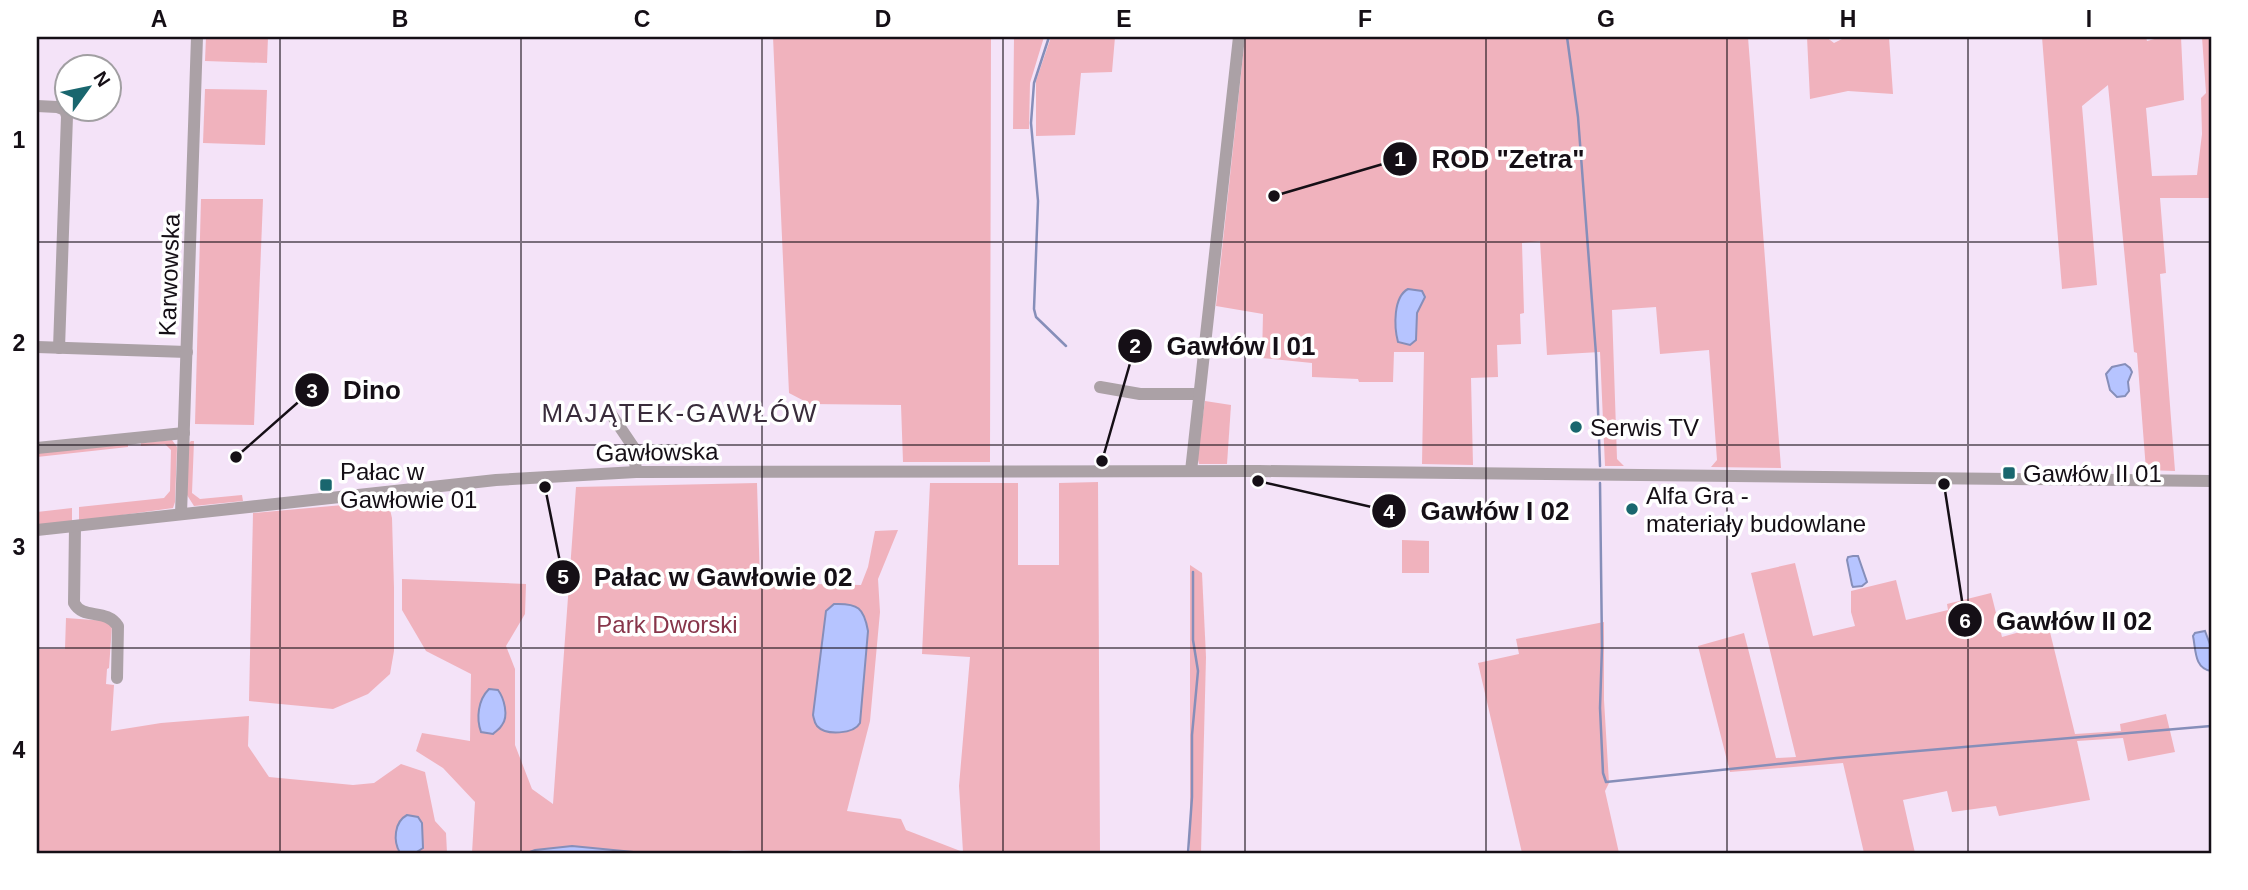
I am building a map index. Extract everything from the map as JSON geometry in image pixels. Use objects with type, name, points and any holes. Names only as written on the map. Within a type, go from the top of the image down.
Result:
[{"type":"street","name":"Karwowska","points":[[181,514],[197,37]]},
{"type":"street","points":[[1191,471],[1239,37]]},
{"type":"street","points":[[37,106],[60,108],[65,110],[67,116],[59,348]]},
{"type":"street","points":[[37,347],[187,352]]},
{"type":"street","points":[[1100,387],[1126,393],[1199,394]]},
{"type":"street","points":[[611,414],[634,448],[636,472]]},
{"type":"street","points":[[37,448],[184,433]]},
{"type":"street","name":"Gawłowska","points":[[37,530],[496,480],[636,472],[1282,471],[2211,481]]},
{"type":"street","points":[[75,526],[74,603],[81,611],[110,617],[118,626],[117,678]]},
{"type":"green space","points":[[206,37],[268,37],[267,63],[205,61]]},
{"type":"green space","points":[[773,37],[991,37],[990,462],[903,462],[901,405],[810,404],[789,393]]},
{"type":"green space","points":[[1014,37],[1044,37],[1030,83],[1029,129],[1013,129]]},
{"type":"green space","points":[[1051,37],[1115,37],[1112,72],[1081,73],[1075,135],[1036,136],[1036,81]]},
{"type":"green space","points":[[1245,37],[1748,37],[1781,468],[1711,467],[1717,460],[1709,350],[1660,354],[1656,307],[1612,310],[1617,459],[1624,466],[1605,466],[1600,352],[1547,355],[1540,241],[1522,243],[1524,313],[1520,314],[1521,344],[1497,345],[1498,377],[1471,378],[1473,465],[1422,464],[1424,352],[1394,352],[1393,382],[1312,377],[1312,363],[1262,358],[1263,314],[1216,306]]},
{"type":"green space","points":[[1807,37],[1826,37],[1834,43],[1846,37],[1889,37],[1893,94],[1848,91],[1810,99]]},
{"type":"green space","points":[[2042,37],[2146,37],[2147,41],[2162,37],[2181,37],[2184,100],[2146,108],[2152,176],[2197,175],[2202,134],[2201,98],[2206,93],[2202,37],[2211,37],[2211,206],[2210,198],[2160,198],[2166,273],[2160,274],[2175,471],[2146,470],[2137,353],[2134,352],[2108,85],[2082,106],[2097,285],[2062,289]]},
{"type":"green space","points":[[205,89],[267,90],[265,145],[203,143]]},
{"type":"green space","points":[[201,199],[263,199],[254,425],[195,424]]},
{"type":"green space","points":[[1205,401],[1231,405],[1227,464],[1199,464],[1197,456]]},
{"type":"green space","points":[[172,440],[177,447],[173,508],[79,521],[79,507],[164,498],[170,491],[171,450],[165,444],[141,446],[141,443]]},
{"type":"green space","points":[[194,441],[192,493],[200,499],[242,495],[243,501],[194,506],[187,495],[188,444]]},
{"type":"green space","points":[[128,444],[128,447],[37,457],[37,453]]},
{"type":"green space","name":"Park Dworski","points":[[1098,482],[1100,853],[797,853],[734,850],[715,853],[644,853],[572,846],[527,853],[472,853],[475,802],[443,768],[416,751],[422,733],[470,741],[471,674],[426,651],[402,610],[402,579],[526,584],[525,614],[506,646],[515,669],[515,745],[532,789],[553,804],[576,487],[757,483],[760,583],[861,585],[868,567],[875,531],[898,530],[878,579],[880,612],[870,721],[847,811],[901,819],[906,830],[963,852],[959,786],[970,657],[922,654],[930,483],[1018,483],[1018,565],[1059,565],[1059,483]]},
{"type":"green space","points":[[388,501],[392,518],[394,588],[394,651],[390,674],[368,694],[333,709],[249,701],[253,513]]},
{"type":"green space","points":[[72,508],[72,522],[37,525],[37,512]]},
{"type":"green space","points":[[1402,540],[1429,541],[1429,573],[1402,573]]},
{"type":"green space","points":[[1795,563],[1813,636],[1855,626],[1851,612],[1851,591],[1896,580],[1906,620],[1948,610],[1947,604],[1991,593],[2002,637],[2048,624],[2075,734],[2121,731],[2120,724],[2166,714],[2175,752],[2128,761],[2123,738],[2077,741],[2090,800],[1999,816],[1996,806],[1952,812],[1947,791],[1903,800],[1915,853],[1864,853],[1843,763],[1730,772],[1698,646],[1744,633],[1776,758],[1796,757],[1751,573]]},
{"type":"green space","points":[[1190,565],[1202,573],[1206,657],[1201,853],[1190,853]]},
{"type":"green space","points":[[66,618],[107,621],[112,626],[106,684],[114,685],[111,731],[161,723],[249,716],[248,746],[269,777],[353,785],[374,783],[401,764],[425,772],[435,821],[446,833],[447,853],[415,853],[423,848],[397,849],[400,853],[37,853],[37,649],[65,649]]},
{"type":"green space","points":[[1604,622],[1604,700],[1609,783],[1605,791],[1619,853],[1522,853],[1478,663],[1519,654],[1516,639]]},
{"type":"water","points":[[1408,289],[1422,291],[1425,297],[1417,313],[1416,340],[1410,345],[1398,342],[1395,321],[1397,305]]},
{"type":"water","points":[[2125,364],[2132,372],[2128,382],[2129,391],[2125,396],[2117,397],[2110,390],[2106,374],[2112,367]]},
{"type":"water","points":[[1858,556],[1867,582],[1853,587],[1847,560],[1848,557]]},
{"type":"water","points":[[834,604],[858,608],[868,631],[860,723],[852,730],[840,732],[821,729],[816,725],[813,715],[826,611]]},
{"type":"water","points":[[2205,631],[2211,647],[2211,671],[2201,666],[2193,636]]},
{"type":"water","points":[[489,689],[498,690],[505,712],[502,725],[493,734],[481,732],[479,721],[480,704]]},
{"type":"water","points":[[407,815],[418,817],[422,823],[423,848],[415,853],[400,853],[396,843],[397,827]]},
{"type":"water","points":[[572,846],[644,853],[527,853]]},
{"type":"waterway","points":[[1049,37],[1034,83],[1031,123],[1038,201],[1034,309],[1036,317],[1066,346]]},
{"type":"waterway","points":[[1567,37],[1578,117],[1596,354],[1600,466]]},
{"type":"waterway","points":[[1600,483],[1600,708],[1603,773],[1606,782],[1836,758],[2211,726]]},
{"type":"waterway","points":[[1188,853],[1192,797],[1192,735],[1198,671],[1193,640],[1193,572]]},
{"type":"place","name":"ROD \"Zetra\"","points":[[1274,196]]},
{"type":"place","name":"Serwis TV","points":[[1576,427]]},
{"type":"place","name":"Dino","points":[[236,457]]},
{"type":"place","name":"Gawłów I 01","points":[[1102,461]]},
{"type":"place","name":"Gawłów II 01","points":[[2009,473]]},
{"type":"place","name":"Gawłów I 02","points":[[1258,481]]},
{"type":"place","name":"Gawłów II 02","points":[[1944,484]]},
{"type":"place","name":"Pałac w Gawłowie 01","points":[[326,485]]},
{"type":"place","name":"Pałac w Gawłowie 02","points":[[545,487]]},
{"type":"place","name":"Alfa Gra - materiały budowlane","points":[[1632,509]]},
{"type":"district","name":"MAJĄTEK-GAWŁÓW","points":[[680,413]]}]
